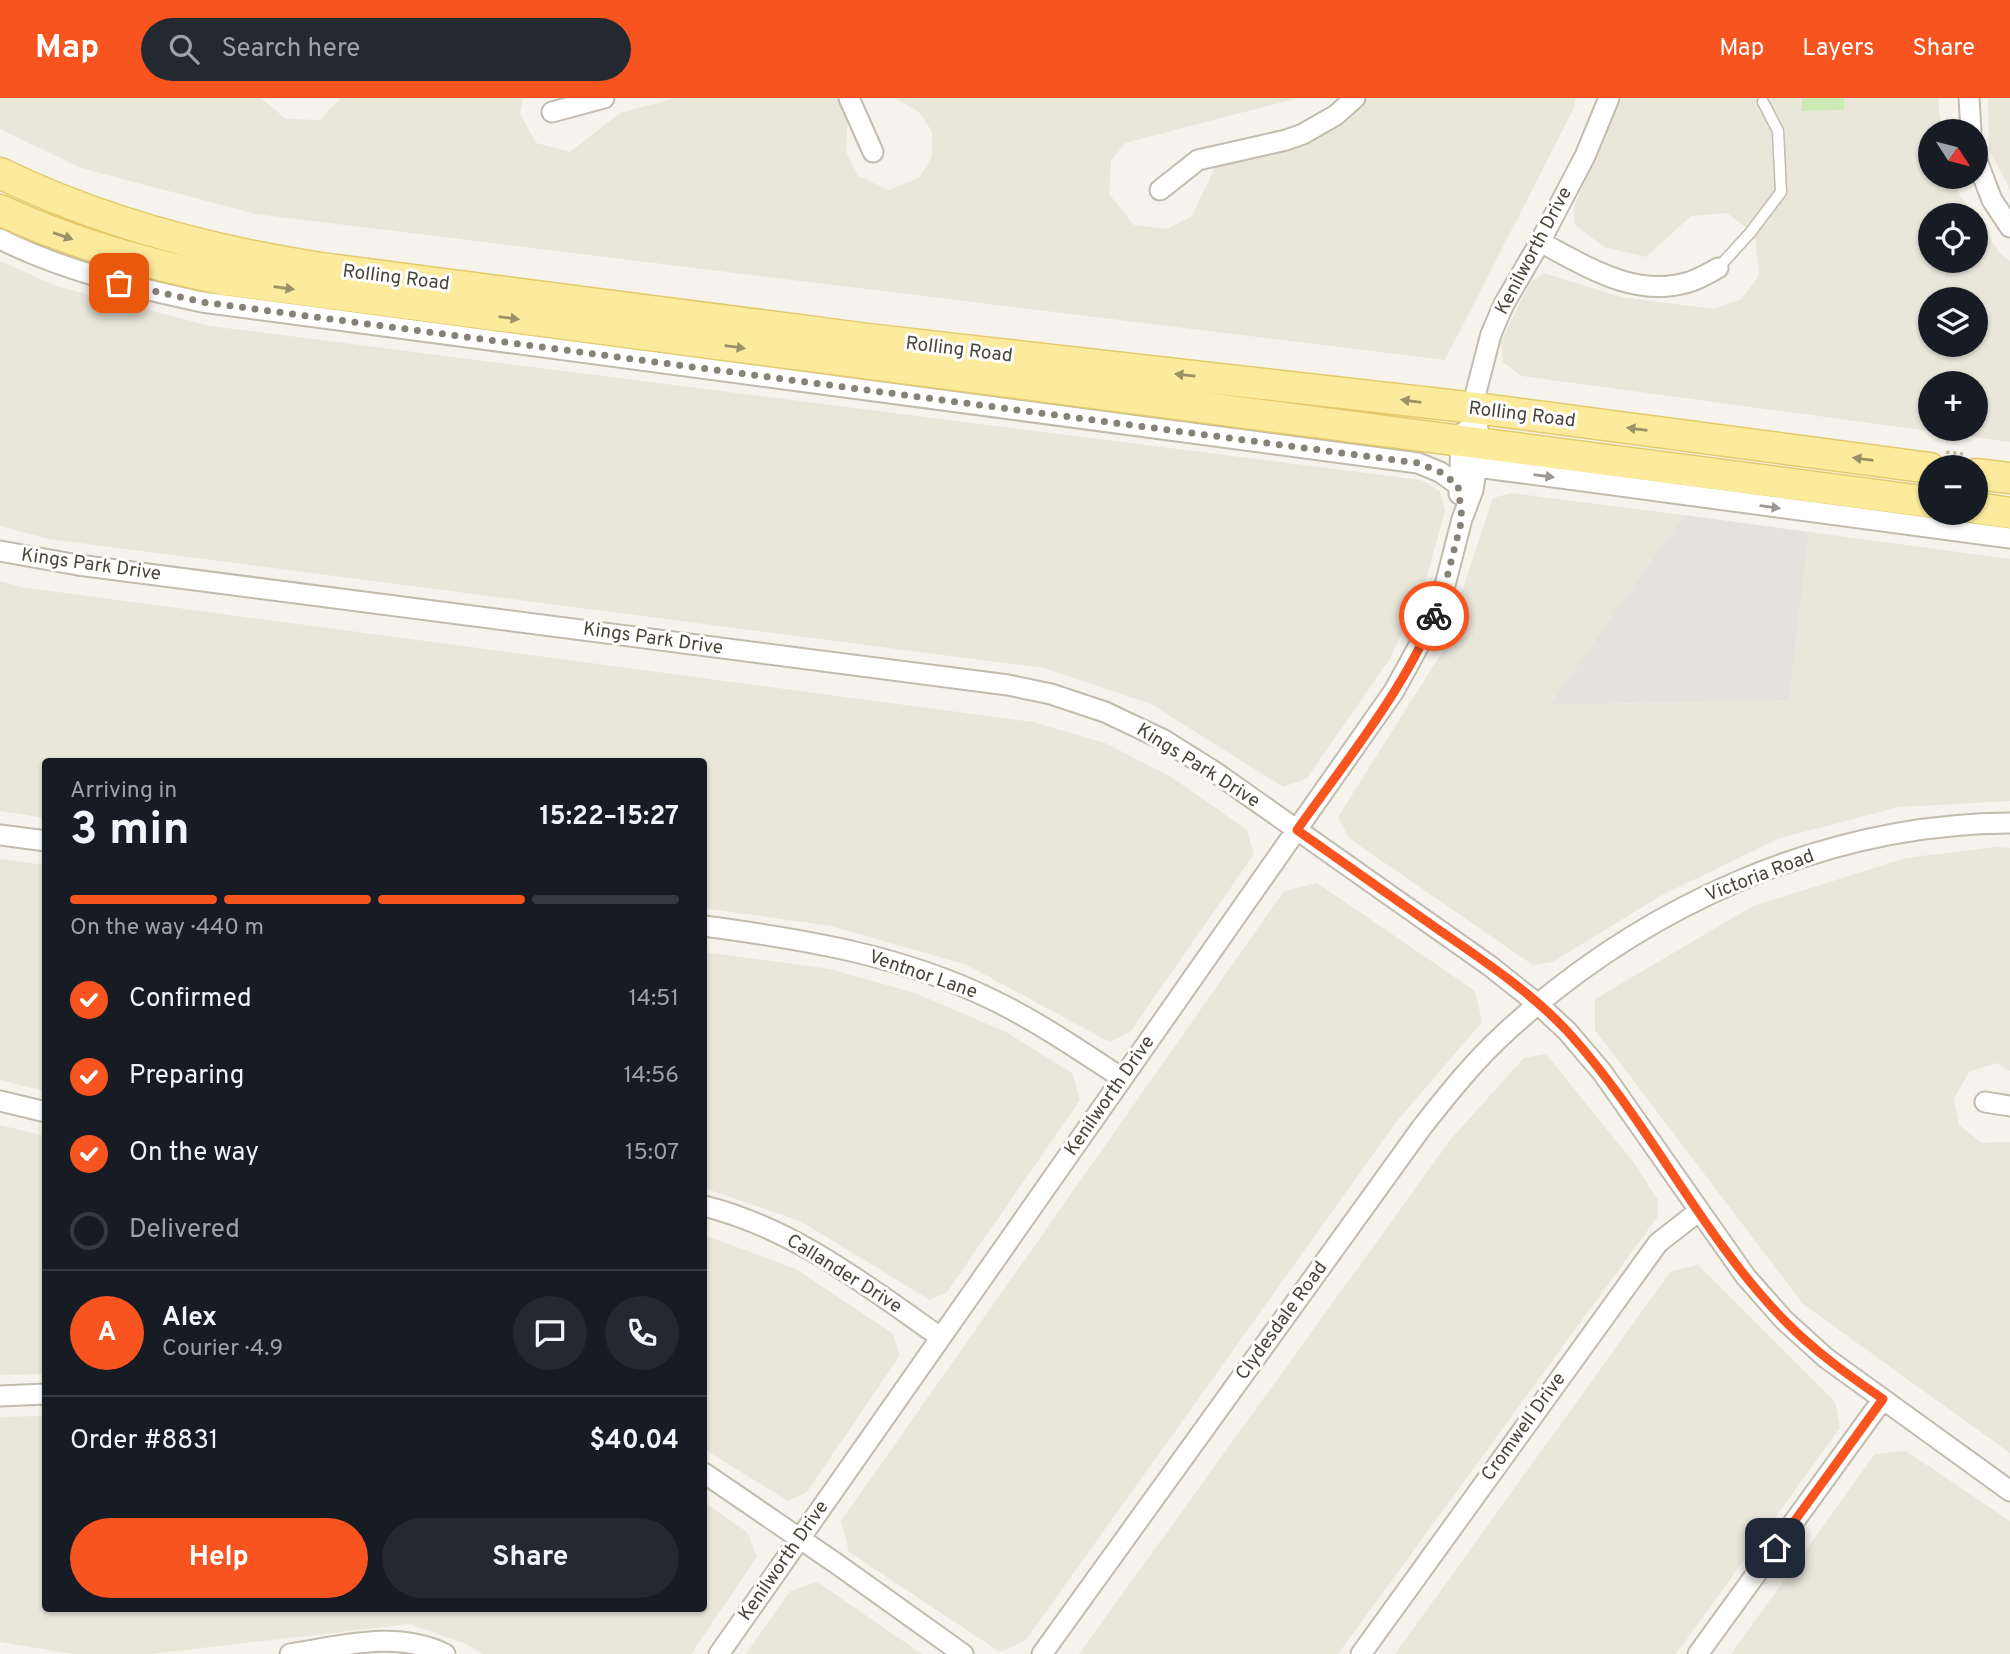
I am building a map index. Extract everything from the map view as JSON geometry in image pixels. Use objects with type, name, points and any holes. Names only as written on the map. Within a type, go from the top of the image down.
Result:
[{"type":"main road","name":"Rolling Road","points":[[0,173],[51,196],[148,230],[234,253],[276,261],[868,339],[1475,408],[1918,466]]},
{"type":"main road","name":"Rolling Road","points":[[0,210],[52,233],[133,260],[226,279],[1472,451],[1918,501]]},
{"type":"main road","points":[[1988,475],[2010,478]]},
{"type":"main road","name":"Rolling Road","points":[[1988,512],[2010,519]]},
{"type":"street","points":[[552,112],[604,98]]},
{"type":"street","points":[[849,98],[873,152]]},
{"type":"street","points":[[1160,190],[1198,160],[1303,134],[1336,115],[1356,98]]},
{"type":"street","name":"Kenilworth Drive","points":[[719,1654],[1394,691],[1414,657],[1444,589],[1462,519],[1473,490],[1475,408],[1490,334],[1585,156],[1609,98]]},
{"type":"street","points":[[1969,98],[1970,119]]},
{"type":"street","points":[[1988,189],[2010,228]]},
{"type":"street","points":[[0,239],[60,265],[134,287],[202,302],[1418,463],[1440,472],[1458,485]]},
{"type":"street","points":[[1540,242],[1596,272],[1633,284],[1664,287],[1679,285],[1692,282],[1718,268]]},
{"type":"street","name":"Kenilworth Drive","points":[[1462,519],[1458,485],[1472,451]]},
{"type":"street","name":"Rolling Road","points":[[1472,451],[2010,519]]},
{"type":"street","name":"Kings Park Drive","points":[[0,551],[78,565],[994,684],[1051,694],[1105,712],[1164,740],[1215,772],[1490,966],[1539,1005],[1567,1031],[1602,1072],[1746,1277],[1784,1320],[1826,1358],[2010,1491]]},
{"type":"street","name":"Victoria Road","points":[[1539,1005],[1599,956],[1640,930],[1705,896],[1773,868],[1822,852],[1885,837],[1960,826],[2010,823]]},
{"type":"street","points":[[0,835],[42,840]]},
{"type":"street","name":"Ventnor Lane","points":[[707,926],[852,950],[931,974],[989,998],[1037,1023],[1122,1078]]},
{"type":"street","name":"Clydesdale Road","points":[[1042,1654],[1422,1127],[1495,1043],[1539,1005]]},
{"type":"street","points":[[0,1101],[42,1111]]},
{"type":"street","points":[[1985,1102],[2010,1106]]},
{"type":"street","name":"Callander Drive","points":[[707,1207],[752,1221],[804,1245],[940,1337]]},
{"type":"street","name":"Cromwell Drive","points":[[1360,1654],[1658,1243],[1699,1211]]},
{"type":"street","points":[[0,1396],[42,1394]]},
{"type":"street","points":[[1698,1654],[1883,1399]]},
{"type":"street","points":[[707,1475],[963,1654]]},
{"type":"street","points":[[290,1654],[393,1640],[412,1642],[445,1654]]},
{"type":"lane","points":[[1718,268],[1751,233],[1781,192],[1778,131],[1763,102]]},
{"type":"shaded area","points":[[0,98],[261,98],[286,119],[320,120],[341,98],[523,98],[520,113],[536,143],[570,152],[620,113],[676,98],[841,98],[848,112],[846,152],[858,176],[889,190],[919,178],[932,157],[932,132],[920,113],[896,98],[1298,98],[1125,143],[1111,161],[1109,194],[1134,225],[1167,229],[1192,216],[1215,167],[1319,139],[1369,98],[1576,98],[1573,110],[1445,360],[256,214],[81,168],[0,129]]},
{"type":"shaded area","points":[[1622,98],[1802,98],[1802,111],[1844,109],[1844,98],[1939,98],[1940,119],[1918,119],[1918,189],[1958,189],[1965,203],[1918,203],[1918,273],[1988,273],[1988,235],[2001,254],[2010,261],[2010,442],[1988,439],[1988,371],[1918,371],[1918,430],[1522,376],[1503,362],[1501,342],[1530,282],[1544,273],[1621,297],[1713,309],[1742,299],[1759,275],[1755,235],[1727,213],[1691,216],[1646,257],[1604,247],[1574,224],[1574,206]]},
{"type":"shaded area","points":[[1988,98],[2010,98],[2010,190],[1989,149]]},
{"type":"shaded area","points":[[0,261],[56,286],[210,326],[1421,480],[1440,491],[1445,511],[1424,587],[1389,660],[1307,778],[1283,787],[1151,704],[1044,668],[49,539],[0,526]]},
{"type":"shaded area","points":[[1511,493],[1684,515],[1551,705],[1789,700],[1809,532],[2010,559],[2010,801],[1899,807],[1780,838],[1660,896],[1553,962],[1533,965],[1350,839],[1338,817],[1442,652],[1493,498]]},
{"type":"shaded area","points":[[1684,515],[1809,532],[1789,700],[1550,705]]},
{"type":"shaded area","points":[[0,581],[20,587],[1033,722],[1105,743],[1170,776],[1247,830],[1254,854],[1130,1032],[1110,1042],[967,965],[831,926],[707,908],[707,758],[42,758],[42,818],[0,811]]},
{"type":"shaded area","points":[[1995,847],[2010,848],[2010,1071],[1996,1063],[1969,1072],[1954,1099],[1959,1125],[1982,1143],[2010,1142],[2010,1453],[1803,1304],[1595,1030],[1595,999],[1753,906],[1906,858]]},
{"type":"shaded area","points":[[0,859],[42,865],[42,1090],[0,1080]]},
{"type":"shaded area","points":[[1317,883],[1475,991],[1482,1022],[1396,1122],[1025,1641],[1000,1652],[849,1552],[841,1521],[1284,891]]},
{"type":"shaded area","points":[[707,952],[830,969],[915,993],[1006,1032],[1072,1073],[1080,1100],[947,1292],[930,1300],[800,1221],[707,1189]]},
{"type":"shaded area","points":[[1546,1054],[1634,1163],[1658,1200],[1658,1216],[1338,1654],[1079,1654],[1451,1139],[1524,1058]]},
{"type":"shaded area","points":[[0,1125],[42,1135],[42,1374],[0,1375]]},
{"type":"shaded area","points":[[707,1236],[796,1269],[892,1333],[900,1355],[807,1492],[788,1501],[707,1451]]},
{"type":"shaded area","points":[[1698,1265],[1835,1402],[1840,1428],[1676,1654],[1395,1654],[1671,1271]]},
{"type":"shaded area","points":[[42,1416],[42,1612],[707,1612],[707,1504],[747,1532],[757,1557],[691,1654],[482,1654],[469,1645],[410,1624],[149,1654],[74,1654],[0,1642],[0,1417]]},
{"type":"shaded area","points":[[1906,1451],[2010,1521],[2010,1654],[1731,1654],[1875,1454]]},
{"type":"shaded area","points":[[817,1582],[922,1654],[746,1654],[790,1591]]},
{"type":"green space","points":[[1802,98],[1844,98],[1844,110],[1802,111]]},
{"type":"way so far","points":[[119,283],[202,302],[1418,463],[1440,472],[1458,485],[1462,519],[1444,589],[1434,616]]},
{"type":"route","points":[[1434,616],[1394,691],[1297,830],[1490,966],[1567,1031],[1602,1072],[1746,1277],[1784,1320],[1826,1358],[1883,1399],[1775,1548]]}]
